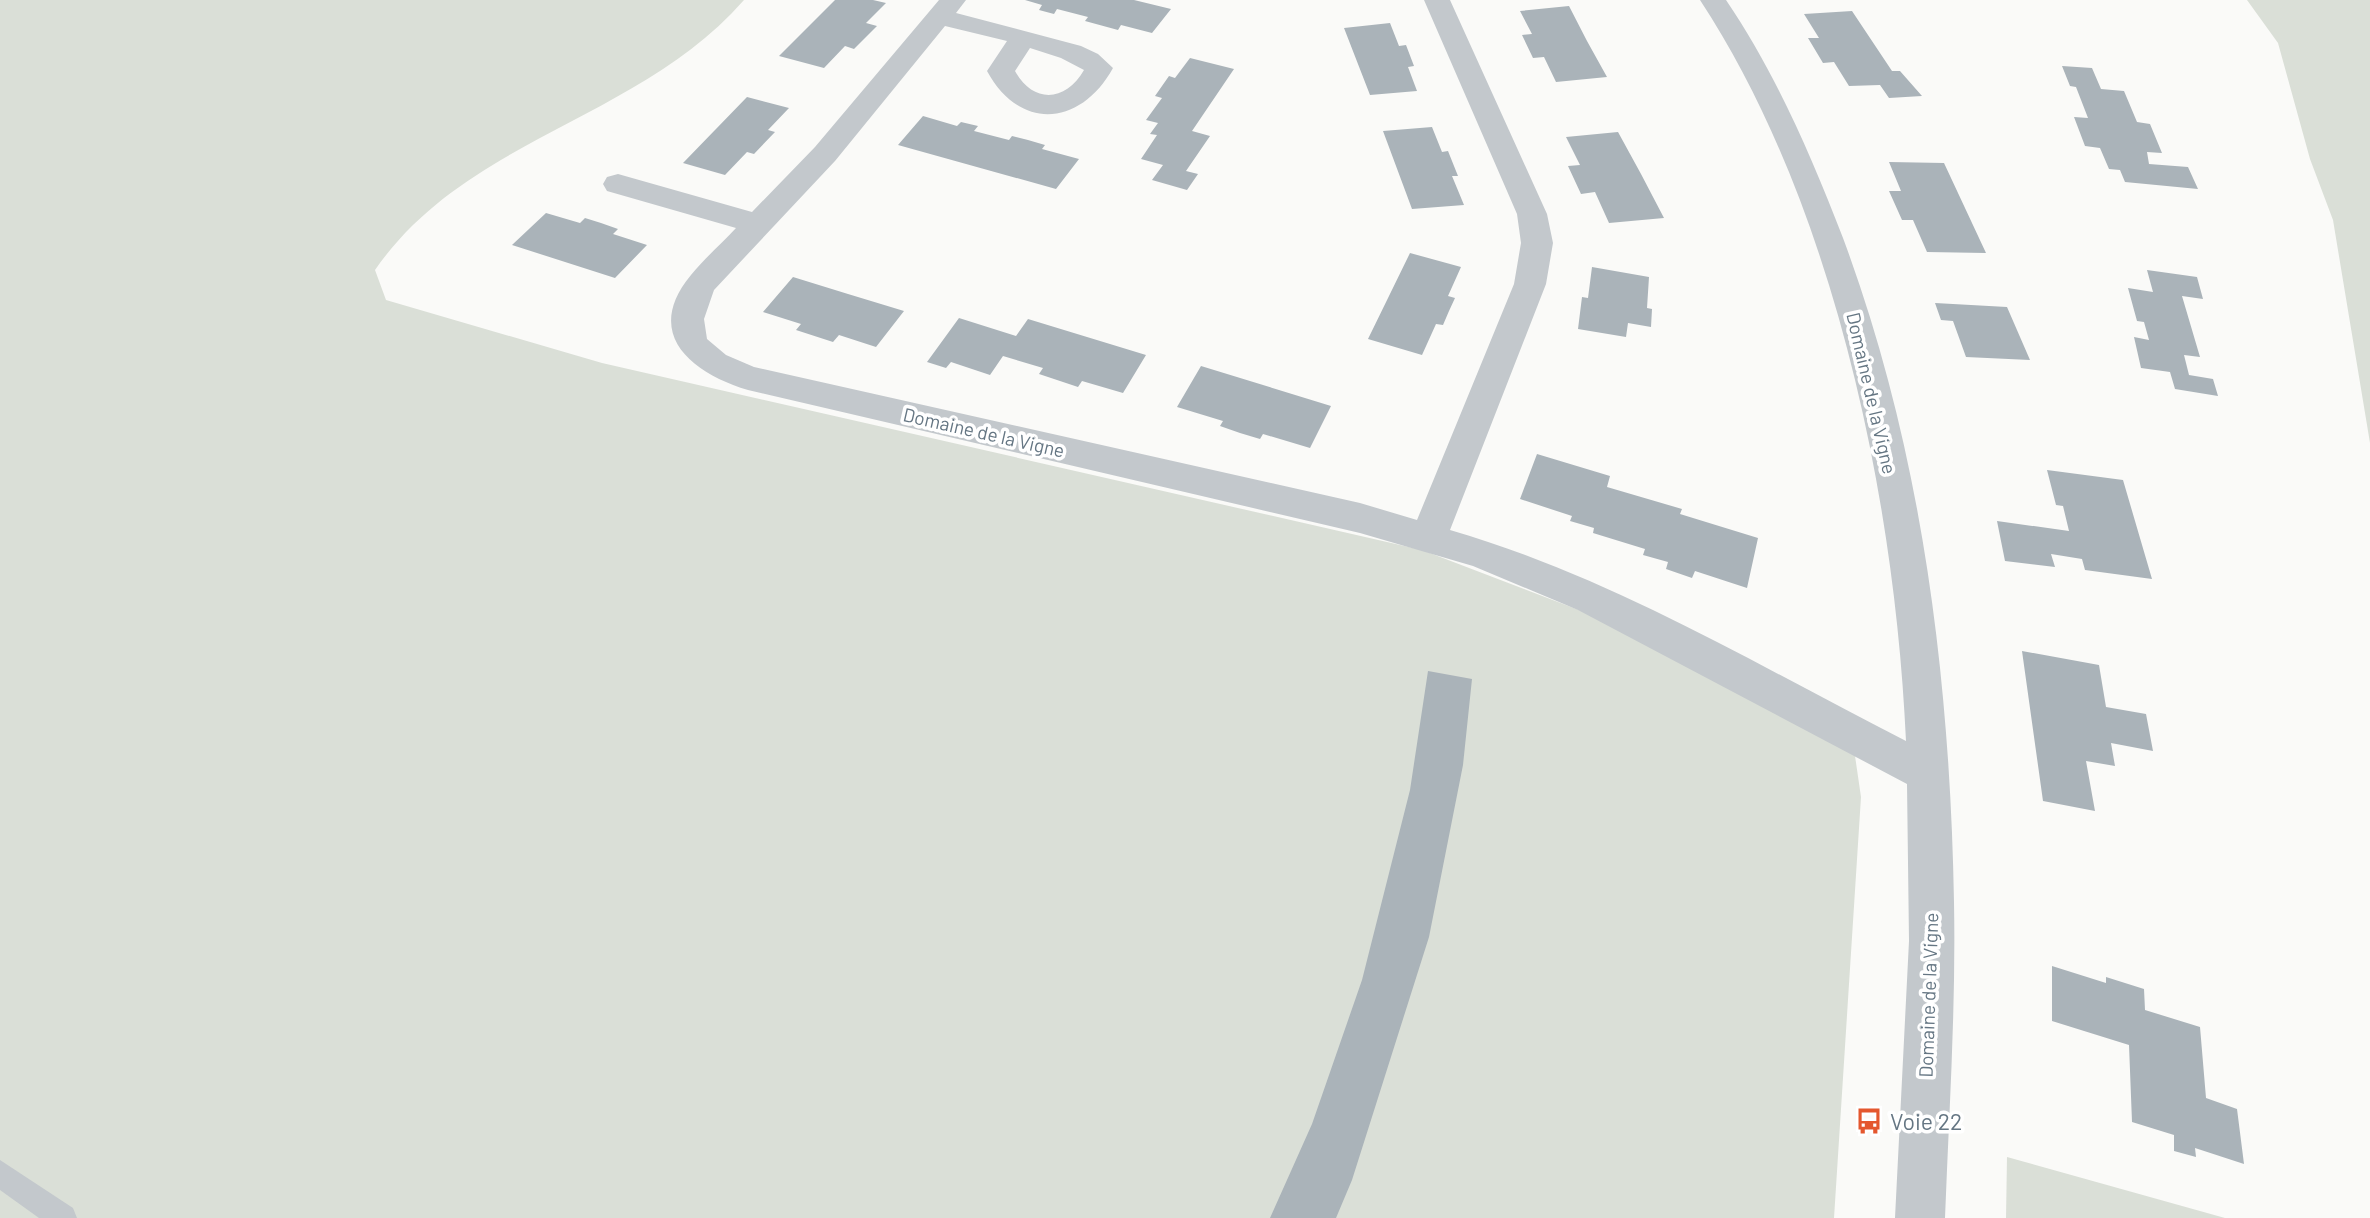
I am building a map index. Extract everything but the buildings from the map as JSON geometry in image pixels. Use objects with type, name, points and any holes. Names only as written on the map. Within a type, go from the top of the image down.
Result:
[{"type":"street","points":[[1429,537],[1509,342],[1530,284],[1537,243],[1532,214],[1437,0]]},
{"type":"street","name":"Domaine de la Vigne","points":[[1713,0],[1776,108],[1830,242],[1863,340],[1913,591],[1923,681],[1932,904],[1920,1218]]},
{"type":"street","name":"Domaine de la Vigne","points":[[1022,39],[946,8],[825,154],[701,284],[689,304],[686,326],[690,342],[702,357],[717,367],[748,378],[1360,518],[1429,537],[1542,576],[1580,593],[1927,773]]},
{"type":"street","points":[[618,184],[758,224]]},
{"type":"lane","points":[[0,1174],[63,1218]]},
{"type":"shaded area","points":[[0,0],[744,0],[701,41],[655,75],[504,158],[457,189],[413,225],[375,270],[386,300],[602,363],[1422,550],[1592,615],[1854,749],[1861,797],[1834,1218],[0,1218]]},
{"type":"shaded area","points":[[2247,0],[2370,0],[2370,443],[2333,220],[2310,159],[2278,43]]},
{"type":"shaded area","points":[[2007,1157],[2225,1218],[2006,1218]]},
{"type":"place","name":"Voie 22","points":[[1869,1121]]}]
